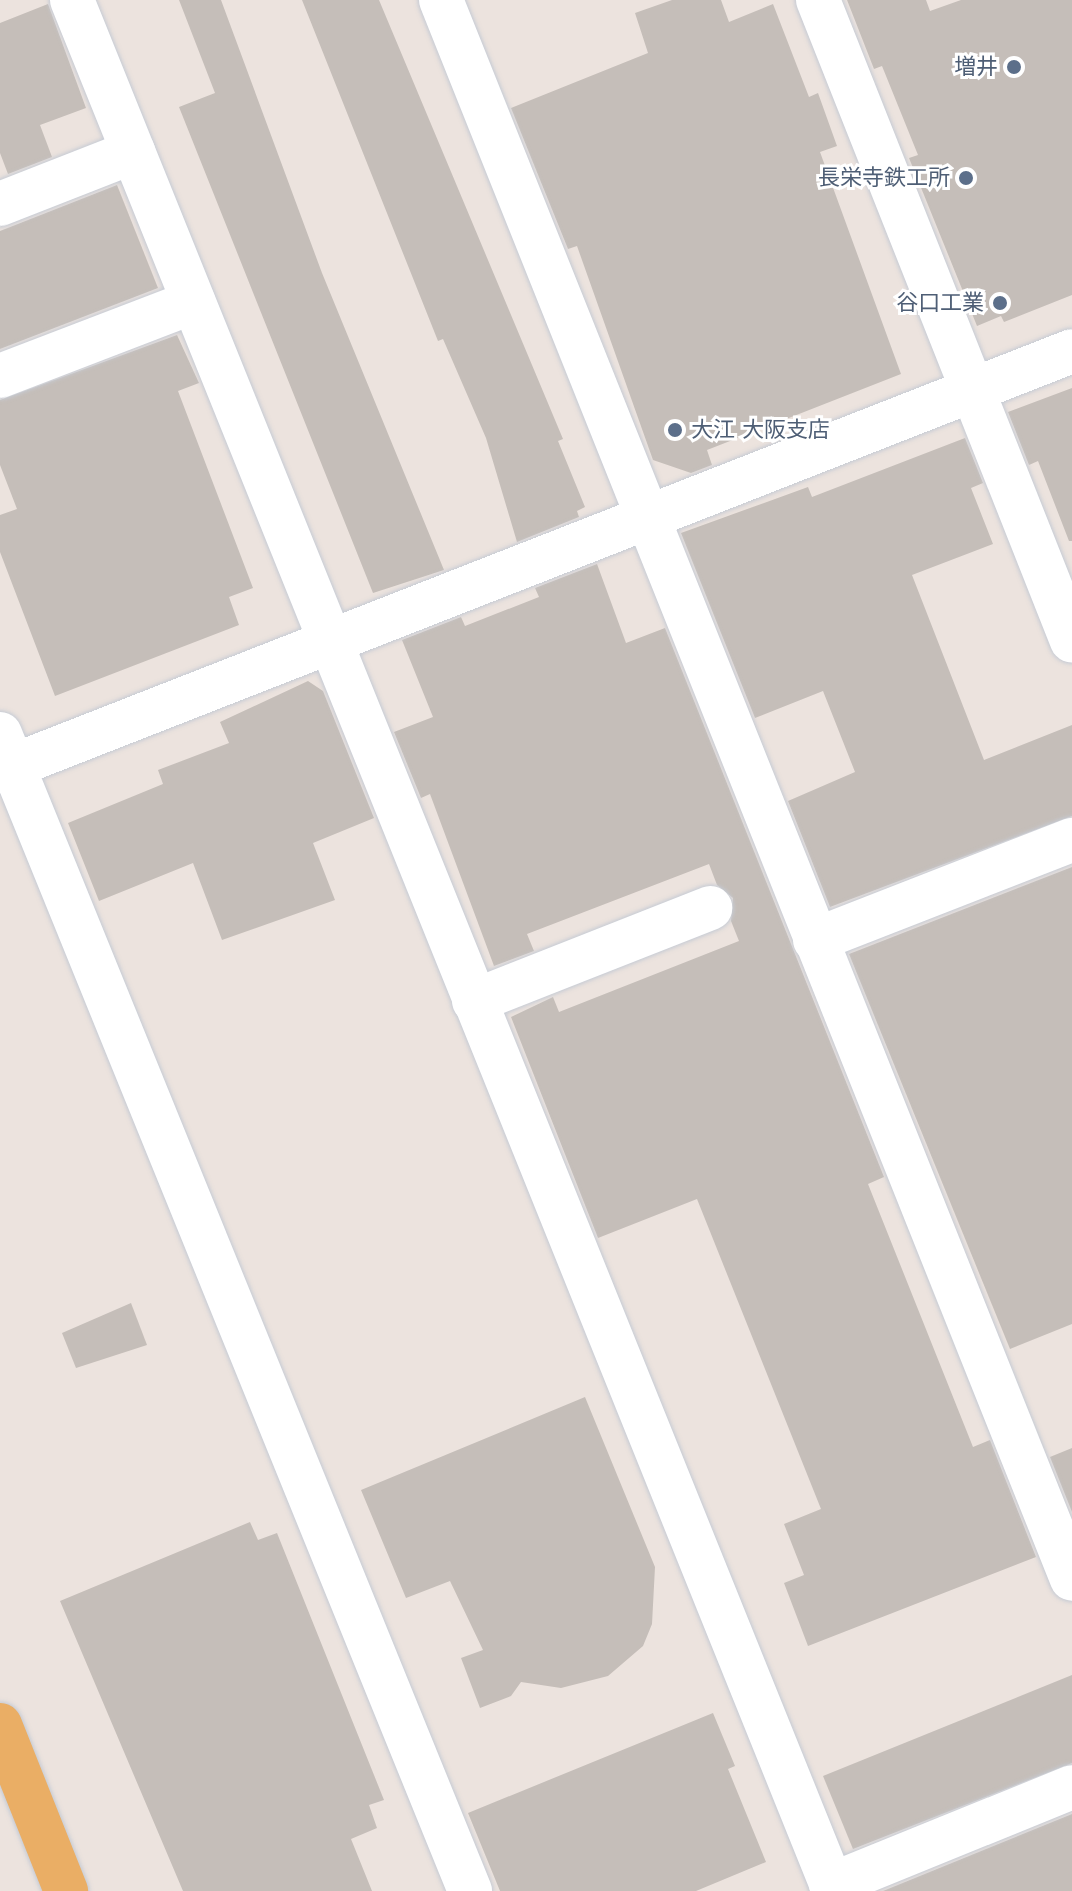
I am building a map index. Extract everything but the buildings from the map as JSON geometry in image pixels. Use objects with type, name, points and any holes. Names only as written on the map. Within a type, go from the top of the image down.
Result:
[{"type":"main road","points":[[0,1725],[66,1891]]},
{"type":"street","points":[[72,0],[833,1888],[1072,1787]]},
{"type":"street","points":[[441,0],[646,520],[1072,1579]]},
{"type":"street","points":[[818,0],[977,391],[1072,641]]},
{"type":"street","points":[[0,204],[133,152]]},
{"type":"street","points":[[0,376],[193,302]]},
{"type":"street","points":[[470,1891],[4,757],[329,644],[1072,351]]},
{"type":"street","points":[[815,940],[1072,840]]},
{"type":"street","points":[[474,1001],[710,908]]},
{"type":"place","name":"増井","points":[[1014,67]]},
{"type":"place","name":"長栄寺鉄工所","points":[[966,178]]},
{"type":"place","name":"谷口工業","points":[[1000,303]]},
{"type":"place","name":"大江 大阪支店","points":[[675,430]]}]
